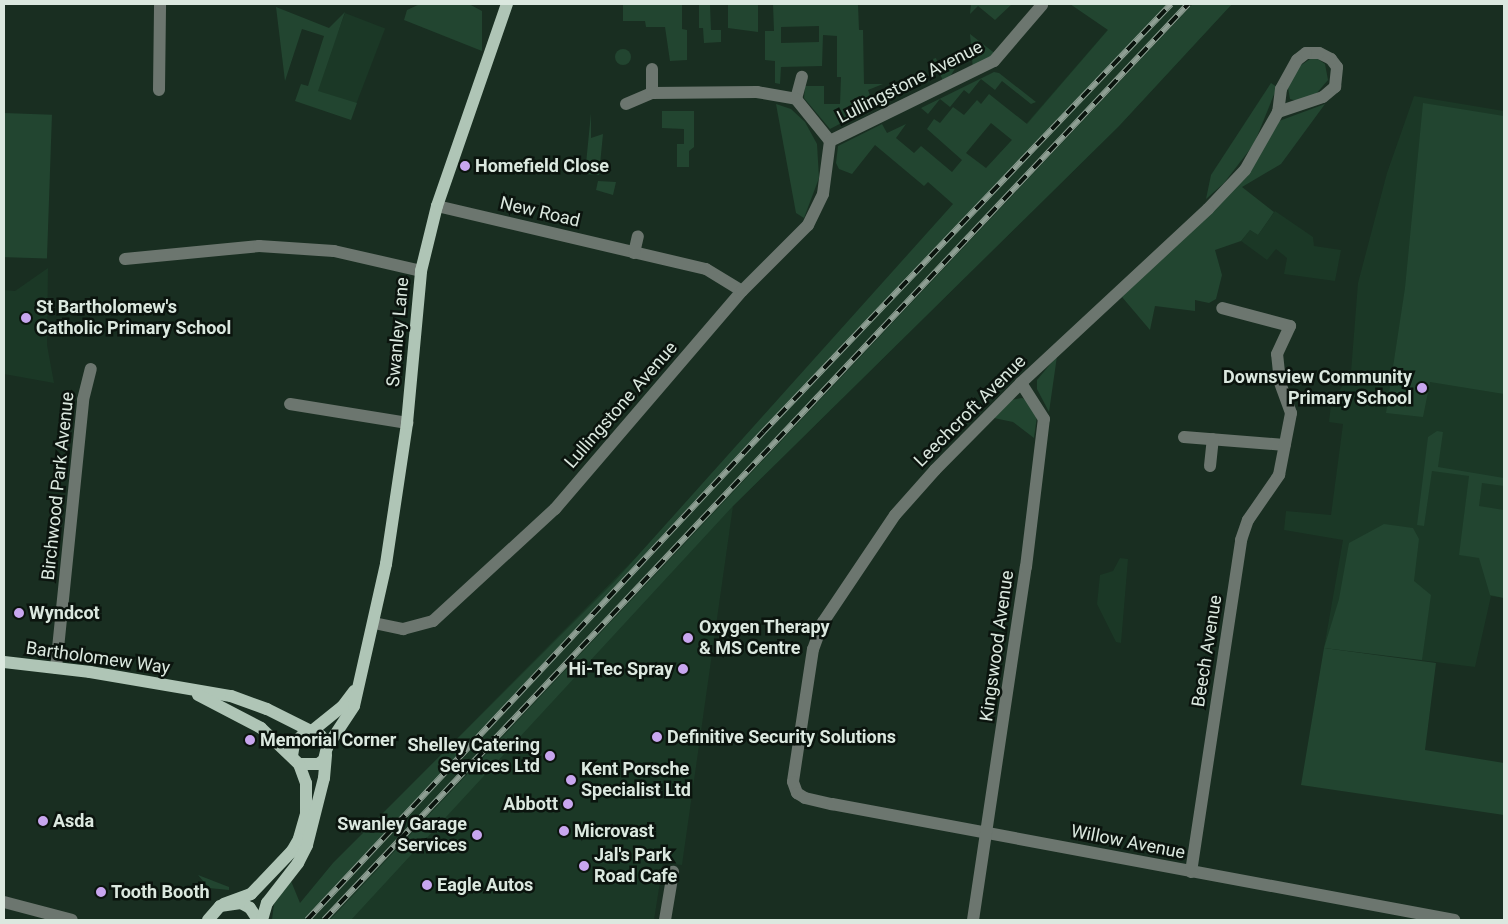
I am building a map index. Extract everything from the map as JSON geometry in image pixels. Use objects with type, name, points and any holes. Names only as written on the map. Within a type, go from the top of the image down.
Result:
[{"type":"main road","name":"Swanley Lane","points":[[260,920],[267,903],[298,863],[307,845],[324,778],[327,750],[354,706],[374,624],[407,423],[421,271],[438,206],[505,4]]},
{"type":"main road","name":"Bartholomew Way","points":[[4,662],[56,668],[230,696],[267,709],[321,736],[327,750]]},
{"type":"main road","name":"Swanley Lane","points":[[309,731],[342,707],[362,673]]},
{"type":"main road","name":"Bartholomew Way","points":[[187,689],[244,717],[296,760]]},
{"type":"main road","points":[[208,920],[224,904],[251,894],[299,839],[306,814],[306,783],[296,760],[294,744],[309,731]]},
{"type":"main road","points":[[296,760],[320,763],[327,750]]},
{"type":"main road","points":[[224,904],[245,906],[260,920]]},
{"type":"street","points":[[159,90],[160,4]]},
{"type":"street","name":"Lullingstone Avenue","points":[[830,141],[994,61],[1042,5]]},
{"type":"street","name":"Leechcroft Avenue","points":[[797,793],[793,782],[812,648],[823,622],[895,515],[935,470],[1021,383],[1208,209],[1245,170],[1278,112],[1281,89],[1297,60],[1306,53],[1320,53],[1331,59],[1336,67],[1334,86],[1323,97],[1278,112]]},
{"type":"street","points":[[652,69],[652,93]]},
{"type":"street","points":[[626,104],[652,93],[757,92],[796,98],[802,77]]},
{"type":"street","name":"Lullingstone Avenue","points":[[374,624],[403,629],[432,621],[555,509],[742,291],[808,226],[823,194],[830,141],[796,98]]},
{"type":"street","name":"New Road","points":[[438,206],[706,269],[742,291]]},
{"type":"street","points":[[634,253],[638,236]]},
{"type":"street","points":[[125,259],[259,246],[334,251],[421,271]]},
{"type":"street","name":"Beech Avenue","points":[[1191,872],[1241,540],[1248,520],[1279,475],[1292,414],[1280,382],[1277,354],[1290,326],[1222,308]]},
{"type":"street","name":"Birchwood Park Avenue","points":[[56,668],[83,400],[91,369]]},
{"type":"street","name":"Kingswood Avenue","points":[[973,920],[987,833],[1044,419],[1021,383]]},
{"type":"street","points":[[290,404],[407,423]]},
{"type":"street","points":[[1184,437],[1285,446]]},
{"type":"street","points":[[1210,466],[1213,439]]},
{"type":"street","name":"Willow Avenue","points":[[797,793],[823,802],[1454,920]]},
{"type":"street","points":[[665,920],[673,872]]},
{"type":"street","points":[[4,902],[22,915],[72,920]]},
{"type":"shaded area","points":[[420,4],[469,4],[482,11],[482,51],[404,20],[407,10]]},
{"type":"shaded area","points":[[623,4],[758,4],[758,32],[728,28],[728,5],[710,5],[711,30],[721,30],[721,42],[704,43],[703,28],[699,28],[699,5],[682,5],[682,29],[687,30],[687,60],[670,61],[665,27],[646,27],[645,21],[623,21]]},
{"type":"shaded area","points":[[773,4],[858,4],[859,30],[863,30],[864,84],[883,84],[868,90],[874,106],[830,129],[804,98],[805,86],[824,86],[824,104],[840,104],[841,77],[837,77],[837,36],[823,35],[822,66],[781,67],[780,84],[775,83],[775,61],[765,60],[765,31],[774,31]],"holes":[[[819,26],[819,42],[781,43],[781,27]]]},
{"type":"shaded area","points":[[971,4],[1012,4],[995,20],[978,6],[970,14]]},
{"type":"shaded area","points":[[1070,4],[1172,4],[762,431],[306,920],[272,920],[274,904],[291,881],[300,903],[333,863],[615,581],[953,204],[928,182],[924,186],[875,145],[852,174],[839,169],[836,163],[838,146],[882,124],[887,133],[906,124],[896,138],[914,153],[921,146],[952,172],[962,160],[927,129],[934,119],[940,123],[953,107],[964,115],[977,100],[981,104],[989,94],[1027,124],[1108,30]],"holes":[[[991,123],[1012,140],[986,168],[966,153]]]},
{"type":"shaded area","points":[[1130,4],[1232,4],[1119,126],[733,506],[682,865],[663,863],[654,920],[289,920],[330,867],[652,541],[1026,124]]},
{"type":"shaded area","points":[[1193,4],[1232,4],[1119,126],[733,506],[351,920],[330,920]]},
{"type":"shaded area","points":[[276,7],[329,28],[345,12],[318,91],[357,103],[351,120],[295,101],[301,84],[308,86],[324,36],[302,29],[285,81]]},
{"type":"shaded area","points":[[345,13],[385,28],[355,106],[315,90]]},
{"type":"shaded area","points":[[970,34],[997,55],[973,70]]},
{"type":"shaded area","points":[[623,49],[631,57],[623,65],[615,57]]},
{"type":"shaded area","points":[[936,58],[937,61],[959,62],[945,85],[933,59]]},
{"type":"shaded area","points":[[1310,59],[1318,59],[1325,64],[1328,80],[1316,94],[1297,101],[1290,99],[1288,88],[1297,68]]},
{"type":"shaded area","points":[[994,72],[999,73],[1036,102],[1031,104],[1002,81],[995,90],[981,79],[969,94],[964,90],[950,107],[940,99],[928,114],[921,108]]},
{"type":"shaded area","points":[[1271,83],[1277,87],[1254,144],[1224,183],[1206,199],[1211,175]]},
{"type":"shaded area","name":"Downsview Community Primary School","points":[[1414,96],[1504,111],[1504,598],[1491,596],[1475,667],[1324,648],[1343,540],[1284,530],[1286,511],[1331,515],[1343,424],[1329,422],[1331,404],[1351,372],[1358,283],[1387,173]]},
{"type":"shaded area","points":[[1423,103],[1504,116],[1504,394],[1430,382],[1423,417],[1386,413],[1405,288]]},
{"type":"shaded area","points":[[776,104],[791,109],[805,122],[817,144],[819,178],[804,218],[796,213]]},
{"type":"shaded area","points":[[1325,104],[1281,164],[1242,187],[1274,212],[1258,235],[1250,230],[1241,241],[1215,250],[1222,275],[1216,299],[1209,303],[1195,300],[1195,311],[1155,306],[1150,330],[1122,297],[1249,173],[1279,121]]},
{"type":"shaded area","points":[[662,111],[694,111],[694,147],[689,151],[689,167],[677,167],[677,144],[684,144],[684,129],[662,128]]},
{"type":"shaded area","points":[[4,113],[52,115],[47,259],[4,257]]},
{"type":"shaded area","points":[[591,113],[591,138],[603,134],[599,175],[585,174]]},
{"type":"shaded area","points":[[598,181],[616,182],[613,195],[596,190]]},
{"type":"shaded area","points":[[1275,211],[1313,237],[1314,246],[1341,250],[1335,281],[1284,274],[1287,258],[1276,249],[1267,260],[1241,241],[1250,230],[1258,235]]},
{"type":"shaded area","name":"St Bartholomew's Catholic Primary School","points":[[48,268],[47,345],[54,383],[4,374],[4,290],[15,291]]},
{"type":"shaded area","points":[[1057,356],[1049,412],[1037,389],[1037,380]]},
{"type":"shaded area","points":[[1022,398],[1027,400],[1037,416],[1034,438],[1013,422],[994,418],[1011,400]]},
{"type":"shaded area","points":[[1437,431],[1443,432],[1438,467],[1504,478],[1504,486],[1482,483],[1479,506],[1504,510],[1504,598],[1490,595],[1479,558],[1459,555],[1469,476],[1432,471],[1424,526],[1417,525],[1428,437]]},
{"type":"shaded area","points":[[1384,524],[1413,528],[1419,539],[1414,581],[1431,595],[1422,660],[1324,648],[1339,599],[1349,543]]},
{"type":"shaded area","points":[[1120,558],[1128,559],[1121,643],[1116,642],[1097,604],[1100,575],[1113,571]]},
{"type":"shaded area","points":[[1324,648],[1436,663],[1425,750],[1504,763],[1504,815],[1301,785]]},
{"type":"shaded area","points":[[198,875],[229,887],[229,890],[209,888]]},
{"type":"railway","points":[[307,920],[763,432],[1171,4]]},
{"type":"railway","points":[[324,920],[1188,4]]},
{"type":"place","name":"Homefield Close","points":[[465,166]]},
{"type":"place","name":"St Bartholomew's Catholic Primary School","points":[[26,318]]},
{"type":"place","name":"Downsview Community Primary School","points":[[1422,388]]},
{"type":"place","name":"Wyndcot","points":[[19,613]]},
{"type":"place","name":"Oxygen Therapy & MS Centre","points":[[688,638]]},
{"type":"place","name":"Hi-Tec Spray","points":[[683,669]]},
{"type":"place","name":"Definitive Security Solutions","points":[[657,737]]},
{"type":"place","name":"Memorial Corner","points":[[250,740]]},
{"type":"place","name":"Shelley Catering Services Ltd","points":[[550,756]]},
{"type":"place","name":"Kent Porsche Specialist Ltd","points":[[571,780]]},
{"type":"place","name":"Abbott","points":[[568,804]]},
{"type":"place","name":"Asda","points":[[43,821]]},
{"type":"place","name":"Microvast","points":[[564,831]]},
{"type":"place","name":"Swanley Garage Services","points":[[477,835]]},
{"type":"place","name":"Jal's Park Road Cafe","points":[[584,866]]},
{"type":"place","name":"Eagle Autos","points":[[427,885]]},
{"type":"place","name":"Tooth Booth","points":[[101,892]]}]
